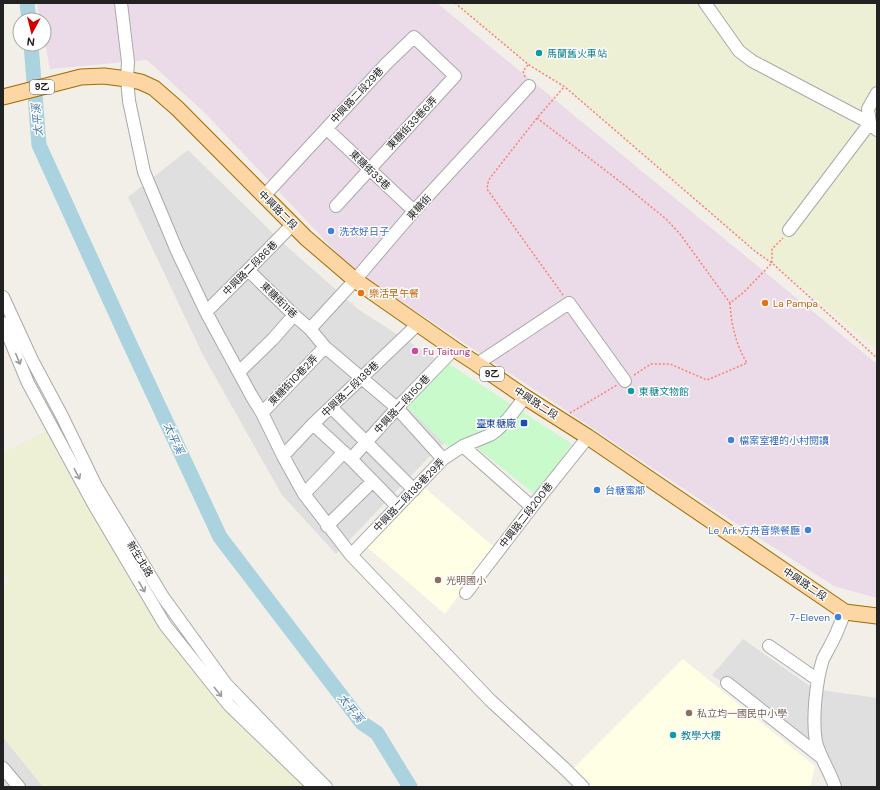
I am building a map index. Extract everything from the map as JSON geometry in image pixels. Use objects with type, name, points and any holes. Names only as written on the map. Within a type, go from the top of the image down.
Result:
[{"type":"main road","name":"中興路二段","points":[[3,96],[81,77],[104,76],[127,79],[141,82],[154,88],[177,108],[306,238],[355,280],[454,349],[588,437],[845,612],[877,616]]},
{"type":"street","points":[[121,3],[128,62],[128,101],[144,172],[177,251],[206,312],[262,413],[304,494],[350,555],[490,700],[583,787]]},
{"type":"street","points":[[705,3],[739,51],[752,61],[873,127]]},
{"type":"street","name":"中興路二段29巷","points":[[264,196],[386,64],[414,37],[455,76]]},
{"type":"street","name":"東糖街33巷6弄","points":[[336,206],[455,76]]},
{"type":"street","name":"東糖街","points":[[310,329],[355,280],[414,211],[529,86]]},
{"type":"street","points":[[873,127],[868,109],[877,93]]},
{"type":"street","points":[[789,230],[873,127]]},
{"type":"street","name":"東糖街33巷","points":[[326,129],[414,211]]},
{"type":"street","name":"中興路二段86巷","points":[[206,312],[293,224]]},
{"type":"street","name":"東糖街11巷","points":[[248,270],[294,316],[310,329],[325,347],[397,408],[443,459]]},
{"type":"street","name":"新生北路","points":[[3,297],[32,360],[62,416],[96,486],[163,597],[226,684],[326,787]]},
{"type":"street","points":[[477,364],[569,303],[625,381]]},
{"type":"street","points":[[239,372],[294,316]]},
{"type":"street","points":[[3,323],[28,383],[93,503],[165,625],[229,705],[314,787]]},
{"type":"street","name":"中興路二段138巷","points":[[283,456],[313,424],[418,324]]},
{"type":"street","name":"東糖街10巷2弄","points":[[262,413],[325,347]]},
{"type":"street","name":"中興路二段150巷","points":[[304,494],[366,442],[454,349]]},
{"type":"street","name":"中興路二段138巷29弄","points":[[350,555],[443,459],[463,446],[490,435],[497,430],[508,419],[525,397]]},
{"type":"street","points":[[331,407],[414,490]]},
{"type":"street","points":[[313,424],[348,456],[397,506]]},
{"type":"street","name":"中興路二段200巷","points":[[466,593],[588,437]]},
{"type":"street","points":[[463,446],[532,507]]},
{"type":"street","points":[[327,526],[373,481]]},
{"type":"street","points":[[835,787],[834,782],[821,758],[816,742],[814,724],[818,680],[824,659],[845,612]]},
{"type":"street","points":[[769,646],[818,680]]},
{"type":"street","points":[[727,683],[821,758]]},
{"type":"street","points":[[3,768],[19,787]]},
{"type":"path","points":[[455,3],[529,65],[565,87],[756,252],[772,263],[877,358]]},
{"type":"path","points":[[529,65],[523,71],[529,86]]},
{"type":"path","points":[[565,87],[537,118],[490,178],[487,189],[569,303]]},
{"type":"path","points":[[537,118],[627,187],[666,219],[680,234],[730,303],[731,320],[740,352],[747,363],[707,380],[670,364],[651,364],[560,419]]},
{"type":"path","points":[[730,303],[744,292],[772,263],[772,249],[789,230]]},
{"type":"shaded area","points":[[37,3],[437,3],[877,364],[877,598],[834,586],[723,515],[350,267],[205,113],[147,60],[50,69],[47,52],[52,52],[52,12],[39,12]]},
{"type":"shaded area","points":[[455,3],[877,3],[877,350],[772,263],[756,252],[565,87],[529,65]]},
{"type":"shaded area","points":[[188,150],[284,244],[359,310],[496,397],[429,457],[336,554],[282,495],[203,355],[128,197]]},
{"type":"shaded area","points":[[53,428],[165,625],[317,787],[43,787],[3,737],[3,585],[9,581],[3,570],[3,452]]},
{"type":"shaded area","name":"光明國小","points":[[425,488],[494,547],[445,614],[367,547]]},
{"type":"shaded area","points":[[743,639],[814,689],[877,698],[877,787],[838,787],[813,749],[712,675]]},
{"type":"shaded area","name":"私立均一國民中小學","points":[[683,659],[815,766],[810,787],[590,787],[572,770]]},
{"type":"shaded area","points":[[3,737],[43,787],[3,787]]},
{"type":"green space","points":[[446,362],[572,444],[536,495],[467,440],[450,449],[407,407]]},
{"type":"waterway","name":"太平溪","points":[[27,3],[28,12]]},
{"type":"waterway","name":"太平溪","points":[[32,52],[39,145],[220,537],[362,723],[377,733],[410,787]]},
{"type":"place","name":"馬蘭舊火車站","points":[[539,53]]},
{"type":"place","name":"洗衣好日子","points":[[331,231]]},
{"type":"place","name":"樂活早午餐","points":[[361,293]]},
{"type":"place","name":"La Pampa","points":[[765,303]]},
{"type":"place","name":"Fu Taitung","points":[[415,351]]},
{"type":"place","name":"東糖文物館","points":[[631,391]]},
{"type":"place","name":"臺東糖廠","points":[[524,423]]},
{"type":"place","name":"檔案室裡的小村閱讀","points":[[731,440]]},
{"type":"place","name":"台糖蜜鄰","points":[[597,490]]},
{"type":"place","name":"Le Ark 方舟音樂餐廳","points":[[808,530]]},
{"type":"place","name":"光明國小","points":[[438,580]]},
{"type":"place","name":"7-Eleven","points":[[838,617]]},
{"type":"place","name":"私立均一國民中小學","points":[[689,713]]},
{"type":"place","name":"教學大樓","points":[[673,735]]}]
